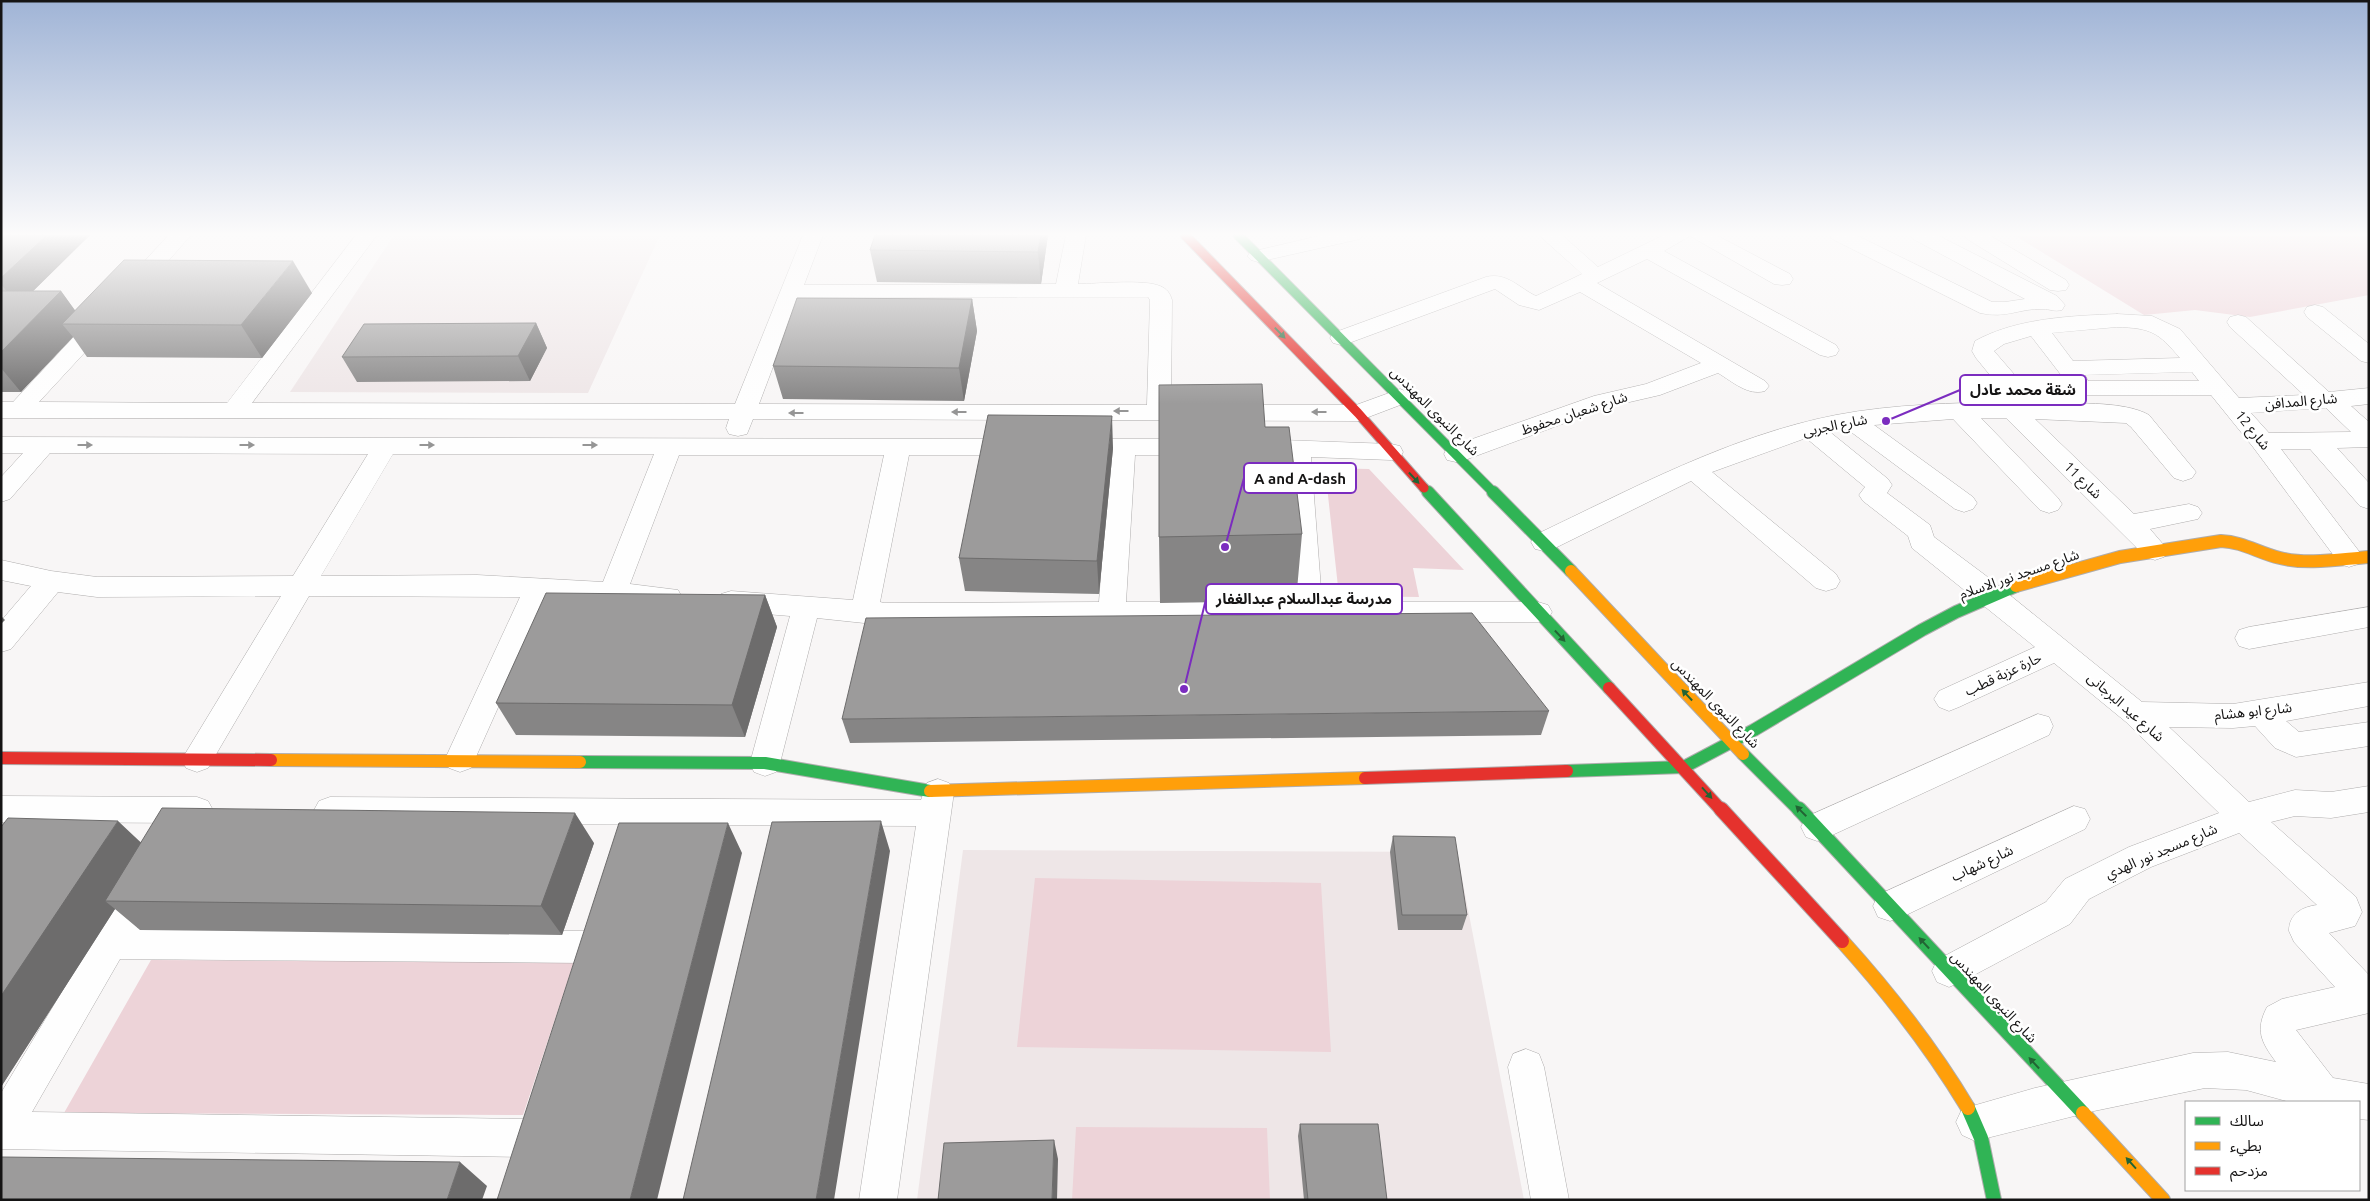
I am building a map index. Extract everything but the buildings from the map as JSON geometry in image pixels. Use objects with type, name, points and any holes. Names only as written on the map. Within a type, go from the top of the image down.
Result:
[{"type":"street","points":[[10,410],[129,291]]},
{"type":"street","points":[[234,410],[324,291]]},
{"type":"street","points":[[731,446],[791,292],[878,291]]},
{"type":"street","points":[[1154,291],[1158,294],[1161,300],[1159,411]]},
{"type":"street","points":[[1240,291],[1358,412],[1391,452],[1684,768],[1883,988],[1942,1066],[1975,1122],[1994,1200]]},
{"type":"street","name":"شارع النبوى المهندس","points":[[1293,291],[1544,542],[1733,744],[1817,827],[2163,1200]]},
{"type":"street","points":[[1341,338],[1469,291]]},
{"type":"street","points":[[1514,291],[1527,301],[1535,303],[1561,291]]},
{"type":"street","points":[[1607,291],[1757,386]]},
{"type":"street","points":[[1721,291],[1828,350]]},
{"type":"street","points":[[1952,291],[1988,308],[2005,309],[2053,293]]},
{"type":"street","points":[[2048,291],[2053,293]]},
{"type":"street","points":[[2050,291],[2071,324]]},
{"type":"street","points":[[75,320],[113,308]]},
{"type":"street","points":[[2315,312],[2369,356]]},
{"type":"street","name":"شارع 12","points":[[2037,329],[2071,324],[2140,322],[2152,323],[2172,334],[2359,557]]},
{"type":"street","points":[[2238,322],[2368,436],[2366,440],[2262,441]]},
{"type":"street","points":[[2037,329],[2103,413]]},
{"type":"street","name":"شارع 11","points":[[2037,329],[1988,342],[1984,346],[1983,352],[2023,410],[2128,524],[2155,550]]},
{"type":"street","name":"شارع شعبان محفوظ","points":[[1456,454],[1602,401],[1652,390],[1721,364]]},
{"type":"street","points":[[2066,368],[2198,365]]},
{"type":"street","name":"شارع المدافن","points":[[2083,388],[2315,402],[2327,399],[2369,396]]},
{"type":"street","points":[[10,410],[743,413],[1358,412],[1400,397]]},
{"type":"street","points":[[1959,410],[2049,504]]},
{"type":"street","name":"شارع الجربى","points":[[1544,542],[1695,471],[1769,440],[1852,420],[1904,414],[1959,410],[2023,410],[2103,413],[2137,418],[2183,472]]},
{"type":"street","points":[[1852,420],[1964,504]]},
{"type":"street","name":"شارع عيد البرجانى","points":[[1810,429],[1879,485],[1872,495],[1921,532],[1921,541],[2136,714],[2244,817],[2344,908],[2343,916],[2311,921],[2306,926],[2306,931],[2368,996]]},
{"type":"street","points":[[2317,441],[2369,500]]},
{"type":"street","points":[[1,493],[44,445]]},
{"type":"street","points":[[197,759],[386,445]]},
{"type":"street","points":[[1,446],[1298,447],[1391,452]]},
{"type":"street","points":[[613,592],[670,446]]},
{"type":"street","points":[[864,613],[898,446]]},
{"type":"street","points":[[1112,613],[1123,447]]},
{"type":"street","points":[[1298,447],[1309,612]]},
{"type":"street","points":[[1695,471],[1826,581]]},
{"type":"street","points":[[2128,524],[2189,513]]},
{"type":"street","name":"شارع مسجد نور الاسلام","points":[[1684,768],[1733,744],[1927,627],[1992,597],[2076,569],[2133,553],[2224,540],[2242,542],[2287,560],[2359,557]]},
{"type":"street","points":[[1,570],[51,581],[97,587],[477,585],[613,592],[864,613],[1538,612]]},
{"type":"street","points":[[1,641],[51,581]]},
{"type":"street","points":[[460,760],[538,588]]},
{"type":"street","points":[[765,763],[806,607]]},
{"type":"street","points":[[2249,638],[2369,617]]},
{"type":"street","name":"حارة عزبة قطب","points":[[1949,699],[2057,649]]},
{"type":"street","name":"شارع ابو هشام","points":[[2136,714],[2233,716],[2262,713],[2369,694]]},
{"type":"street","points":[[2262,713],[2281,736],[2288,742],[2296,745],[2369,734]]},
{"type":"street","points":[[1817,827],[2038,726]]},
{"type":"street","points":[[1,758],[765,763],[936,802]]},
{"type":"street","points":[[306,810],[629,810],[773,826],[936,802],[1684,768]]},
{"type":"street","name":"شارع مسجد نور الهدي","points":[[1949,971],[2058,913],[2078,889],[2086,883],[2140,856],[2244,817],[2294,803],[2331,805],[2369,799]]},
{"type":"street","points":[[878,1200],[936,802]]},
{"type":"street","points":[[1,808],[227,810]]},
{"type":"street","points":[[16,838],[37,809]]},
{"type":"street","points":[[1,1129],[188,810]]},
{"type":"street","points":[[618,847],[629,810]]},
{"type":"street","name":"شارع شهاب","points":[[1890,906],[2074,819]]},
{"type":"street","points":[[110,943],[586,947]]},
{"type":"street","points":[[2323,1096],[2280,1038],[2276,1028],[2278,1021],[2282,1016],[2368,996]]},
{"type":"street","points":[[1526,1067],[1550,1200]]},
{"type":"street","points":[[1975,1122],[2067,1098],[2186,1072],[2228,1070],[2274,1078],[2323,1096],[2369,1102]]},
{"type":"street","points":[[1,1129],[530,1124],[515,1173]]},
{"type":"shaded area","points":[[357,291],[634,291],[588,393],[290,392]]},
{"type":"shaded area","points":[[2105,291],[2369,291],[2369,295],[2250,317],[2195,310],[2144,315]]},
{"type":"shaded area","points":[[1325,468],[1369,469],[1464,570],[1413,568],[1419,597],[1339,596]]},
{"type":"shaded area","points":[[963,850],[1457,852],[1524,1200],[917,1200]]},
{"type":"shaded area","points":[[1035,878],[1321,883],[1331,1052],[1017,1047]]},
{"type":"shaded area","points":[[151,960],[574,962],[523,1115],[64,1113]]},
{"type":"shaded area","points":[[1076,1127],[1267,1128],[1270,1200],[1072,1200]]},
{"type":"traffic: fast","points":[[1294,291],[1571,571]]},
{"type":"traffic: fast","points":[[1424,488],[1609,688]]},
{"type":"traffic: fast","points":[[1567,771],[1684,767],[1754,730],[1922,630],[1956,612],[2016,586]]},
{"type":"traffic: fast","points":[[1743,754],[1817,827],[2083,1113]]},
{"type":"traffic: fast","points":[[580,762],[765,763],[930,791]]},
{"type":"traffic: fast","points":[[1968,1108],[1981,1138],[1994,1200]]},
{"type":"traffic: slow","points":[[2016,586],[2120,557],[2221,541],[2238,542],[2278,558],[2295,561],[2369,557]]},
{"type":"traffic: slow","points":[[1571,571],[1743,754]]},
{"type":"traffic: slow","points":[[271,760],[580,762]]},
{"type":"traffic: slow","points":[[930,791],[1365,778]]},
{"type":"traffic: slow","points":[[1842,941],[1910,1021],[1940,1063],[1968,1108]]},
{"type":"traffic: slow","points":[[2083,1113],[2163,1200]]},
{"type":"traffic: jam","points":[[1239,291],[1358,413],[1424,488]]},
{"type":"traffic: jam","points":[[1609,688],[1842,941]]},
{"type":"traffic: jam","points":[[1,758],[271,760]]},
{"type":"traffic: jam","points":[[1365,778],[1567,771]]},
{"type":"place","name":"شقة محمد عادل","points":[[1886,421]]},
{"type":"place","name":"A and A-dash","points":[[1225,547]]},
{"type":"place","name":"مدرسة عبدالسلام عبدالغفار","points":[[1184,689]]}]
